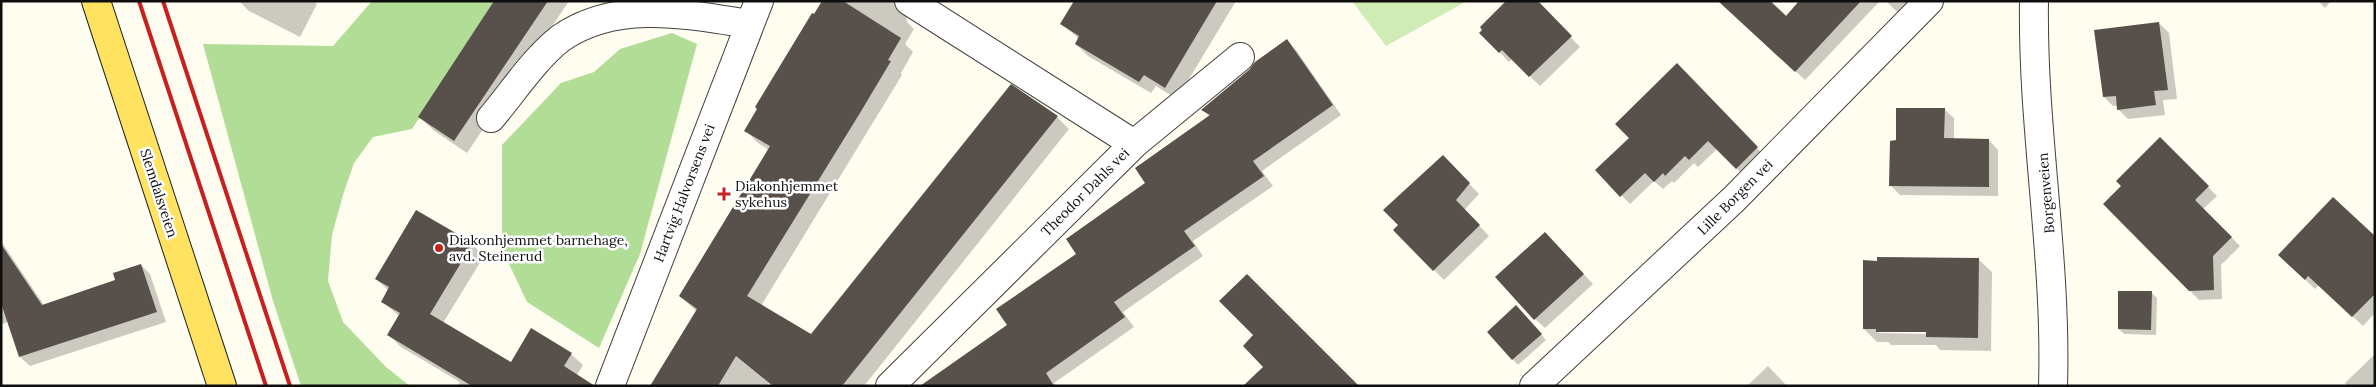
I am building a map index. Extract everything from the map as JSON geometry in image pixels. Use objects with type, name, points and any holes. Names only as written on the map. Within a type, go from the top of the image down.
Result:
[{"type":"main road","name":"Slemdalsveien","points":[[96,1],[222,386]]},
{"type":"street","name":"Theodor Dahls vei","points":[[890,386],[1134,144],[909,1]]},
{"type":"street","name":"Lille Borgen vei","points":[[1534,386],[1734,199],[1929,1]]},
{"type":"street","name":"Borgenveien","points":[[2034,1],[2036,86],[2054,314],[2053,386]]},
{"type":"street","points":[[491,118],[538,61],[560,38],[588,22],[632,10],[754,13]]},
{"type":"street","name":"Hartvig Halvorsens vei","points":[[610,386],[754,13]]},
{"type":"street","points":[[1134,144],[1240,57]]},
{"type":"green space","points":[[372,1],[496,1],[412,129],[373,137],[354,163],[332,235],[328,281],[343,322],[386,367],[410,386],[301,386],[273,301],[203,44],[333,46]]},
{"type":"green space","points":[[1352,1],[1467,1],[1386,46]]},
{"type":"green space","points":[[672,33],[697,44],[640,254],[599,348],[527,302],[502,249],[502,145],[561,83],[594,72],[620,49]]},
{"type":"building","points":[[494,1],[548,1],[454,141],[418,117]]},
{"type":"building","points":[[822,1],[843,1],[901,38],[888,60],[891,61],[860,113],[747,296],[811,334],[1011,84],[1058,116],[842,386],[773,386],[736,356],[718,386],[650,386],[697,309],[679,296],[770,146],[744,131],[757,109],[755,107],[812,13],[814,14]]},
{"type":"building","points":[[1074,1],[1217,1],[1165,88],[1144,75],[1139,82],[1075,44],[1079,36],[1060,24]]},
{"type":"building","points":[[1506,1],[1538,1],[1572,36],[1529,77],[1502,50],[1499,53],[1479,33],[1482,30],[1480,27]]},
{"type":"building","points":[[1718,1],[1770,1],[1786,16],[1799,1],[1861,1],[1795,72]]},
{"type":"building","points":[[2159,22],[2168,90],[2154,91],[2156,105],[2117,110],[2116,96],[2103,97],[2094,30]]},
{"type":"building","points":[[1287,39],[1333,105],[1253,161],[1264,176],[1184,231],[1195,246],[1114,302],[1125,317],[1046,373],[1054,386],[920,386],[1007,325],[996,309],[1076,254],[1066,239],[1145,183],[1135,168],[1210,115],[1201,110],[1250,69],[1255,62]]},
{"type":"building","points":[[1677,63],[1758,147],[1736,169],[1708,141],[1689,160],[1685,156],[1665,176],[1663,173],[1654,182],[1645,173],[1620,197],[1595,170],[1629,138],[1615,124]]},
{"type":"building","points":[[1896,108],[1945,108],[1944,138],[1989,139],[1989,187],[1889,186],[1890,141],[1896,140]]},
{"type":"building","points":[[2160,137],[2209,186],[2195,200],[2232,237],[2213,256],[2214,290],[2189,291],[2103,204],[2121,186],[2116,181]]},
{"type":"building","points":[[1443,155],[1470,183],[1456,200],[1480,225],[1433,271],[1393,230],[1398,225],[1383,210]]},
{"type":"building","points":[[2333,197],[2375,236],[2375,294],[2352,317],[2308,276],[2305,280],[2278,255]]},
{"type":"building","points":[[416,210],[473,243],[430,314],[511,362],[531,328],[572,353],[564,366],[595,386],[472,386],[387,335],[400,313],[381,302],[389,287],[375,279]]},
{"type":"building","points":[[1545,232],[1584,274],[1534,320],[1495,277]]},
{"type":"building","points":[[1,244],[42,305],[115,280],[113,273],[141,264],[157,312],[19,357],[1,303]]},
{"type":"building","points":[[1877,257],[1979,258],[1978,338],[1926,337],[1926,332],[1876,332],[1876,329],[1863,329],[1863,260],[1877,261]]},
{"type":"building","points":[[1247,274],[1359,386],[1243,386],[1263,367],[1243,346],[1253,335],[1219,301]]},
{"type":"building","points":[[2118,291],[2152,291],[2151,330],[2118,329]]},
{"type":"building","points":[[1516,305],[1542,334],[1512,360],[1487,332]]},
{"type":"railway","points":[[139,1],[266,386]]},
{"type":"railway","points":[[163,1],[290,386]]},
{"type":"place","name":"Diakonhjemmet sykehus","points":[[724,194]]},
{"type":"place","name":"Diakonhjemmet barnehage, avd. Steinerud","points":[[439,248]]}]
